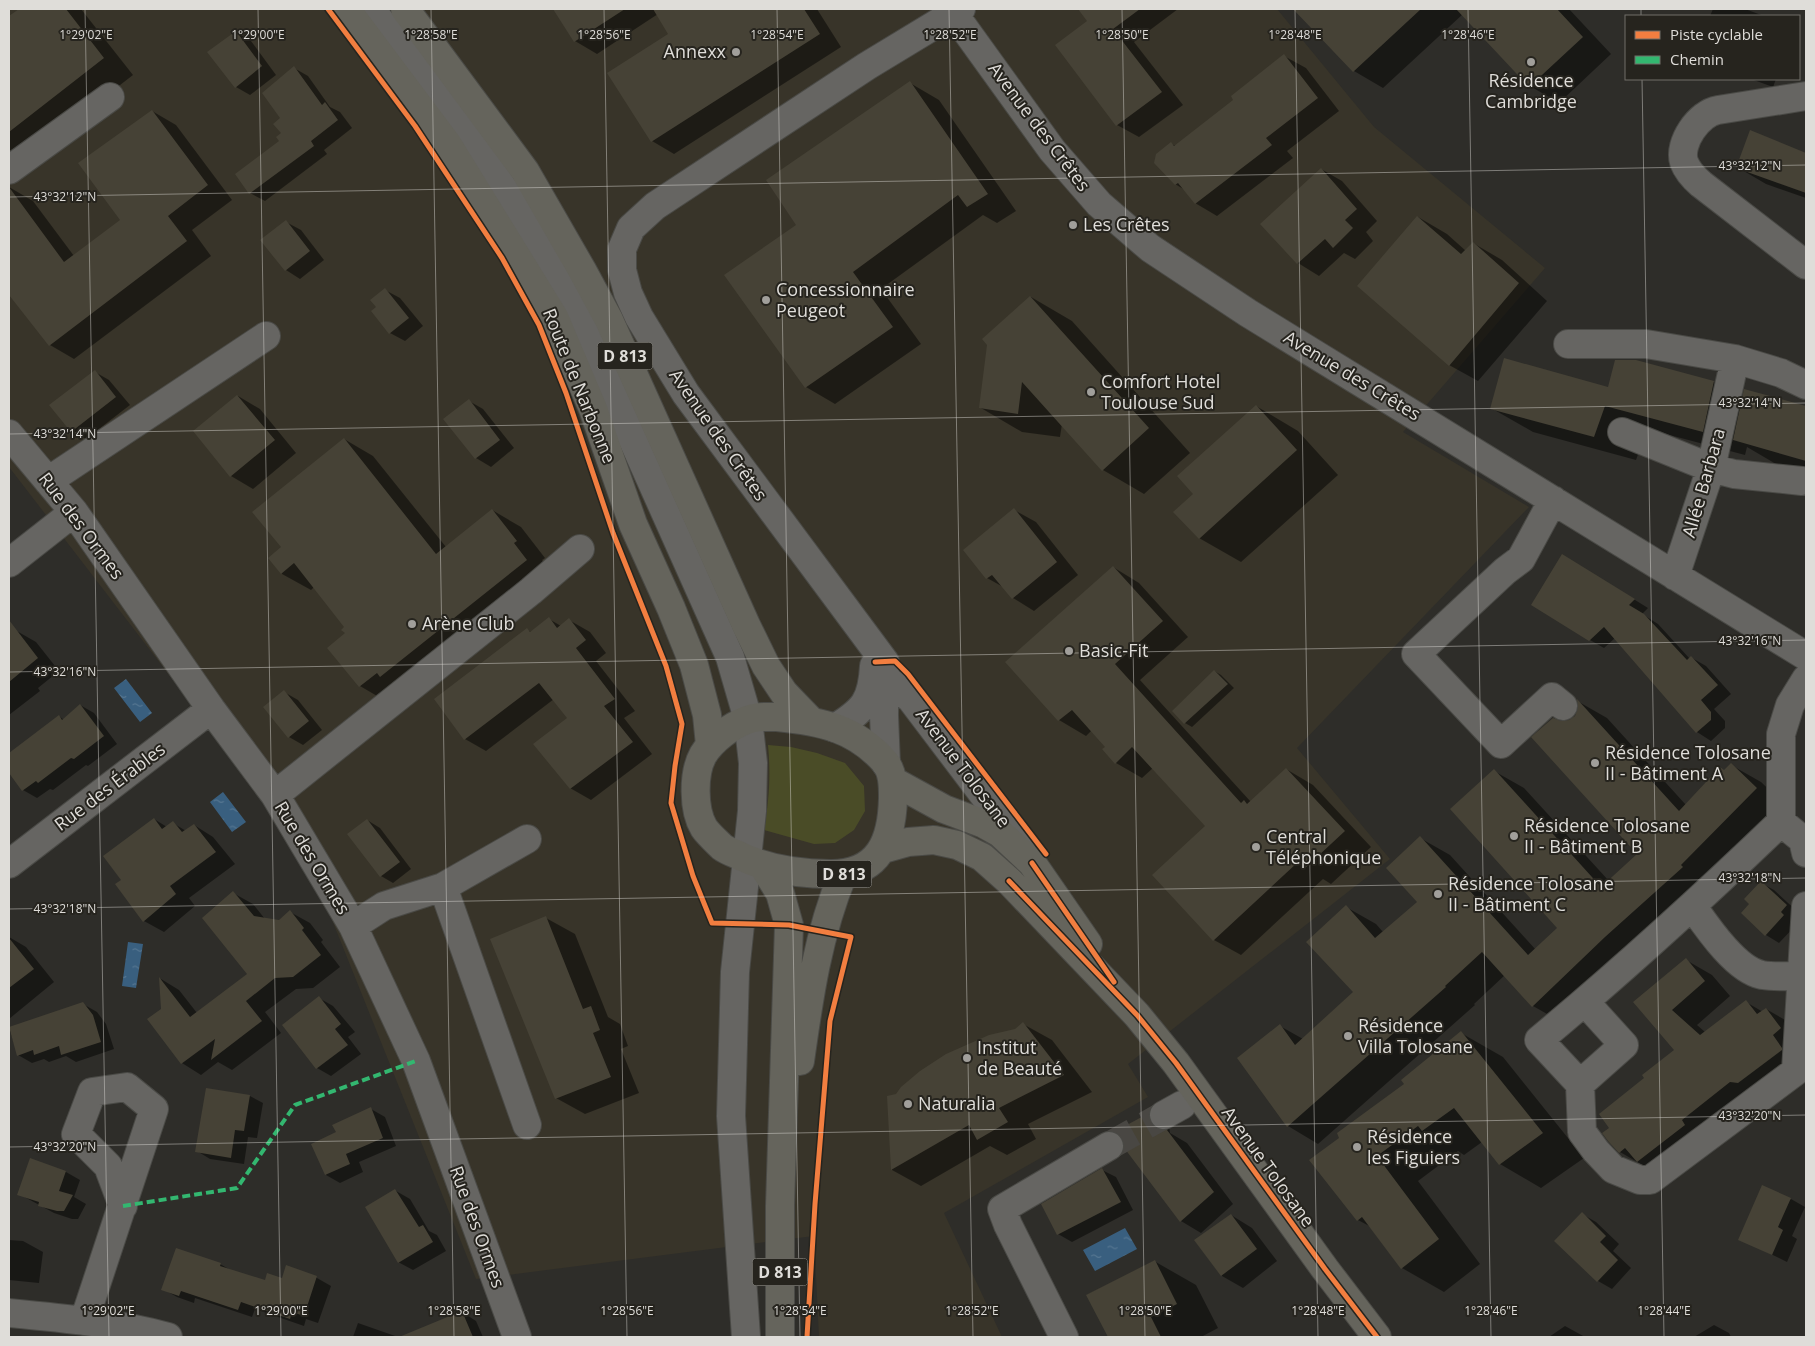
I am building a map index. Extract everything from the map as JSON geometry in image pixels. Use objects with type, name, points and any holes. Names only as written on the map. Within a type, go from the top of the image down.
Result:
[{"type":"main road","name":"Route de Narbonne","points":[[346,9],[448,145],[554,317],[592,409],[633,524],[671,608],[694,665],[707,715],[710,745]]},
{"type":"main road","name":"D 813","points":[[405,9],[525,171],[609,320],[766,666],[784,693],[823,724]]},
{"type":"main road","name":"D 813","points":[[777,717],[823,724],[862,740],[890,772],[890,831],[883,849],[870,864],[858,871],[843,874],[807,874],[755,863],[723,848],[704,828],[695,802],[697,776],[702,757],[710,745],[732,728],[748,719],[777,717]]},
{"type":"main road","name":"Avenue Tolosane","points":[[890,772],[944,809],[984,824],[1000,833],[1032,863],[1137,1015],[1176,1063],[1324,1269],[1376,1337]]},
{"type":"main road","name":"Avenue Tolosane","points":[[883,849],[908,842],[934,840],[957,845],[982,856],[1009,881],[1137,1015]]},
{"type":"main road","name":"D 813","points":[[755,863],[780,893],[789,925],[780,1206],[780,1337]]},
{"type":"main road","name":"D 813","points":[[780,1206],[810,993],[822,933],[843,874]]},
{"type":"street","points":[[371,9],[464,130],[520,213],[572,304],[730,656],[748,719],[753,764],[752,811],[755,863],[741,924],[735,972],[730,1116],[746,1337]]},
{"type":"street","name":"Avenue des Crêtes","points":[[890,772],[884,715],[885,662],[686,394],[640,317],[628,293],[622,270],[622,249],[631,228],[655,206],[867,66],[958,12],[1052,150],[1099,204],[1150,248],[1248,313],[1806,656]]},
{"type":"street","points":[[1806,96],[1708,113],[1696,124],[1688,138],[1683,156],[1688,170],[1701,184],[1806,265]]},
{"type":"street","points":[[9,170],[110,97]]},
{"type":"street","points":[[48,481],[266,336]]},
{"type":"street","points":[[1568,344],[1646,344],[1735,359],[1781,373],[1806,385]]},
{"type":"street","name":"Allée Barbara","points":[[1675,576],[1711,468],[1735,359]]},
{"type":"street","points":[[1622,432],[1711,468],[1734,474],[1802,481]]},
{"type":"street","name":"Rue des Ormes","points":[[9,434],[74,512],[211,709],[274,795],[353,926],[416,1061],[518,1337]]},
{"type":"street","points":[[1553,500],[1520,559],[1416,654],[1501,744],[1552,696],[1563,706]]},
{"type":"street","points":[[9,563],[74,512]]},
{"type":"street","points":[[274,795],[523,597],[580,549]]},
{"type":"street","points":[[823,724],[855,716],[863,706],[874,680],[874,647]]},
{"type":"street","points":[[1806,679],[1790,705],[1781,734],[1781,822],[1693,906],[1585,1002],[1539,1040],[1580,1084],[1582,1132],[1613,1169],[1640,1180],[1650,1180],[1796,1071],[1806,906]]},
{"type":"street","name":"Avenue Tolosane","points":[[886,682],[892,684],[911,699],[995,810],[1032,863]]},
{"type":"street","name":"Rue des Érables","points":[[9,864],[211,709]]},
{"type":"street","points":[[1781,822],[1803,840],[1806,853]]},
{"type":"street","points":[[353,926],[384,906],[443,887],[527,839]]},
{"type":"street","points":[[443,887],[527,1125]]},
{"type":"street","points":[[1693,906],[1707,927],[1735,958],[1751,971],[1762,975],[1802,976]]},
{"type":"street","points":[[1580,1084],[1624,1045],[1585,1002]]},
{"type":"street","points":[[1064,1337],[1008,1225],[1002,1209],[1109,1146]]},
{"type":"street","points":[[84,1321],[123,1206]]},
{"type":"street","points":[[9,1313],[84,1321],[142,1330],[168,1337]]},
{"type":"shaded area","points":[[9,9],[1277,9],[1374,127],[1545,268],[1403,432],[1529,507],[1297,748],[1390,859],[1128,1064],[1148,1097],[944,1213],[1002,1337],[819,1337],[814,1236],[476,1279],[304,850],[9,467]]},
{"type":"green space","points":[[768,745],[791,747],[817,753],[845,763],[864,786],[865,811],[854,830],[835,843],[814,844],[764,830],[769,788]]},
{"type":"water","points":[[126,679],[152,713],[140,722],[114,688]]},
{"type":"water","points":[[223,792],[246,822],[232,832],[210,802]]},
{"type":"water","points":[[128,942],[143,944],[136,988],[122,986]]},
{"type":"water","points":[[1125,1228],[1137,1249],[1095,1271],[1083,1250]]},
{"type":"building","points":[[19,9],[66,9],[104,58],[9,132],[9,16]]},
{"type":"building","name":"Annexx","points":[[553,9],[625,9],[574,42]]},
{"type":"building","points":[[653,9],[804,9],[820,34],[651,142],[607,73],[668,34]]},
{"type":"building","points":[[1078,9],[1140,9],[1113,29],[1162,92],[1116,126],[1055,45],[1087,21]]},
{"type":"building","points":[[1293,9],[1421,9],[1353,72]]},
{"type":"building","name":"Résidence Cambridge","points":[[1456,9],[1557,9],[1583,37],[1529,87]]},
{"type":"building","points":[[236,31],[262,66],[235,88],[207,52]]},
{"type":"building","points":[[1284,54],[1318,98],[1266,138],[1272,145],[1195,204],[1178,183],[1175,185],[1154,163],[1156,154],[1171,142],[1174,146],[1233,100],[1231,96]]},
{"type":"building","points":[[294,66],[322,105],[325,102],[338,120],[311,141],[314,146],[249,194],[235,174],[279,141],[276,137],[281,133],[273,124],[280,118],[262,93]]},
{"type":"building","points":[[910,81],[988,194],[967,207],[958,195],[853,272],[893,327],[805,388],[724,275],[796,225],[766,180]]},
{"type":"building","points":[[152,110],[208,185],[168,216],[187,241],[49,346],[9,295],[9,187],[64,262],[120,220],[78,163]]},
{"type":"building","points":[[1750,130],[1806,153],[1806,193],[1736,168]]},
{"type":"building","points":[[1321,168],[1357,209],[1345,220],[1353,228],[1333,248],[1325,239],[1297,264],[1260,224]]},
{"type":"building","points":[[1417,216],[1461,254],[1473,242],[1519,283],[1449,366],[1357,286]]},
{"type":"building","points":[[286,220],[310,251],[285,271],[260,240]]},
{"type":"building","points":[[385,288],[409,318],[389,334],[371,311],[376,307],[370,300]]},
{"type":"building","points":[[1030,296],[1149,428],[1102,471],[1022,382],[1018,414],[979,408],[987,345],[982,339]]},
{"type":"building","points":[[1504,358],[1608,387],[1615,360],[1636,360],[1714,381],[1703,432],[1605,406],[1594,437],[1490,409]]},
{"type":"building","points":[[95,370],[116,397],[71,432],[49,405]]},
{"type":"building","points":[[1744,389],[1806,406],[1806,461],[1733,440]]},
{"type":"building","points":[[237,395],[275,440],[230,477],[193,431]]},
{"type":"building","points":[[469,399],[500,440],[475,459],[443,419]]},
{"type":"building","points":[[1256,405],[1297,450],[1199,539],[1173,512],[1193,494],[1177,476]]},
{"type":"building","points":[[344,438],[436,554],[492,509],[517,541],[514,543],[527,560],[380,677],[377,673],[359,687],[327,648],[345,633],[341,630],[344,627],[294,563],[281,574],[268,558],[281,547],[252,512]]},
{"type":"building","points":[[1014,508],[1057,562],[1012,599],[992,575],[986,579],[963,550]]},
{"type":"building","points":[[1562,554],[1635,599],[1629,605],[1644,614],[1687,660],[1691,656],[1718,685],[1701,700],[1711,712],[1711,720],[1696,733],[1604,627],[1589,641],[1531,605]]},
{"type":"building","points":[[1113,566],[1163,621],[1115,664],[1241,803],[1244,800],[1247,804],[1286,768],[1345,831],[1304,869],[1298,862],[1213,941],[1152,875],[1205,826],[1132,747],[1115,764],[1102,749],[1105,747],[1072,710],[1058,721],[1005,662]]},
{"type":"building","points":[[549,617],[557,628],[569,618],[586,640],[576,648],[615,699],[604,706],[633,742],[570,789],[533,744],[567,718],[539,683],[464,740],[434,699],[527,628],[530,632]]},
{"type":"building","points":[[9,620],[38,658],[9,682]]},
{"type":"building","points":[[1214,670],[1228,684],[1184,724],[1172,711]]},
{"type":"building","points":[[284,690],[309,721],[288,738],[263,707]]},
{"type":"building","points":[[1577,699],[1679,811],[1720,767],[1724,770],[1731,763],[1757,788],[1681,865],[1683,867],[1605,937],[1532,1007],[1482,952],[1446,987],[1287,1127],[1237,1058],[1280,1024],[1295,1045],[1353,992],[1306,942],[1346,905],[1375,938],[1417,902],[1386,868],[1420,836],[1528,955],[1557,928],[1450,809],[1494,769],[1601,887],[1637,854],[1531,737],[1553,718],[1561,721],[1569,720],[1575,716],[1578,708]]},
{"type":"building","points":[[80,704],[104,736],[74,759],[71,758],[38,783],[36,781],[22,791],[9,773],[9,753],[59,715],[62,720]]},
{"type":"building","points":[[154,818],[162,829],[173,821],[182,832],[194,824],[216,852],[170,886],[176,894],[143,922],[115,884],[121,880],[103,856]]},
{"type":"building","points":[[367,819],[400,862],[380,877],[347,834]]},
{"type":"building","points":[[1761,881],[1787,905],[1781,912],[1784,915],[1765,936],[1741,913],[1749,904],[1744,899]]},
{"type":"building","points":[[233,891],[254,916],[279,920],[290,910],[321,955],[293,977],[275,978],[246,1001],[262,1021],[211,1060],[215,1039],[181,1064],[147,1019],[161,1009],[159,977],[190,1017],[247,974],[202,918]]},
{"type":"building","points":[[546,916],[583,1009],[591,1006],[600,1030],[593,1033],[611,1077],[555,1099],[490,939]]},
{"type":"building","points":[[9,938],[34,969],[9,988]]},
{"type":"building","points":[[1686,958],[1705,981],[1672,1010],[1700,1035],[1746,1000],[1757,1014],[1766,1008],[1781,1028],[1773,1035],[1782,1050],[1738,1083],[1730,1082],[1682,1120],[1685,1125],[1637,1162],[1625,1148],[1619,1153],[1608,1141],[1602,1133],[1609,1128],[1599,1114],[1644,1078],[1642,1075],[1674,1050],[1633,1002]]},
{"type":"building","points":[[319,996],[341,1024],[335,1029],[348,1045],[316,1069],[282,1025]]},
{"type":"building","points":[[83,1002],[93,1015],[101,1042],[61,1055],[59,1046],[34,1055],[33,1050],[17,1056],[9,1027]]},
{"type":"building","points":[[1023,1022],[1064,1075],[999,1108],[1008,1122],[977,1140],[969,1125],[891,1170],[887,1096],[896,1094],[901,1087],[920,1071],[946,1054],[989,1035],[1015,1029]]},
{"type":"building","name":"Résidence les Figuiers","points":[[1461,1031],[1543,1133],[1499,1165],[1454,1108],[1422,1131],[1418,1126],[1377,1156],[1439,1239],[1401,1269],[1362,1217],[1357,1221],[1309,1160],[1339,1138],[1337,1133],[1404,1084],[1401,1080]]},
{"type":"building","points":[[206,1088],[250,1095],[244,1131],[235,1130],[231,1158],[195,1152]]},
{"type":"building","points":[[371,1107],[383,1138],[346,1154],[350,1164],[325,1175],[311,1144],[336,1132],[332,1125]]},
{"type":"building","points":[[1149,1113],[1151,1123],[1156,1129],[1167,1130],[1214,1192],[1180,1222],[1125,1149],[1122,1138],[1114,1132]]},
{"type":"building","points":[[30,1158],[66,1171],[59,1191],[73,1195],[64,1211],[38,1206],[39,1202],[17,1195]]},
{"type":"building","points":[[1102,1168],[1121,1202],[1057,1235],[1041,1204]]},
{"type":"building","points":[[1762,1185],[1791,1198],[1778,1227],[1783,1230],[1772,1255],[1738,1240]]},
{"type":"building","points":[[395,1189],[419,1227],[423,1225],[433,1242],[398,1263],[365,1207]]},
{"type":"building","points":[[1582,1212],[1606,1236],[1600,1242],[1618,1260],[1597,1282],[1554,1241]]},
{"type":"building","points":[[1231,1214],[1257,1249],[1221,1276],[1194,1240]]},
{"type":"building","points":[[176,1248],[221,1263],[220,1266],[265,1280],[267,1273],[282,1278],[286,1265],[317,1276],[304,1316],[292,1312],[290,1319],[241,1302],[238,1310],[181,1291],[179,1296],[161,1290]]},
{"type":"building","points":[[1155,1260],[1177,1304],[1151,1317],[1161,1337],[1108,1337],[1086,1295]]},
{"type":"building","points":[[462,1311],[473,1337],[399,1337]]},
{"type":"tunnel","points":[[1109,1146],[1164,1115]]},
{"type":"marked path","points":[[123,1206],[237,1188],[295,1105],[416,1061]]},
{"type":"cycle path","points":[[328,9],[415,126],[502,258],[539,325],[566,393],[613,533],[666,666],[682,724],[671,803],[693,876],[712,923],[789,925],[851,937],[830,1021],[815,1204],[807,1337]]},
{"type":"cycle path","points":[[875,662],[895,661],[908,674],[1046,854]]},
{"type":"cycle path","points":[[1032,863],[1114,982]]},
{"type":"cycle path","points":[[1009,881],[1137,1015],[1176,1063],[1325,1269],[1377,1337]]},
{"type":"place","name":"Annexx","points":[[736,52]]},
{"type":"place","name":"Résidence Cambridge","points":[[1531,62]]},
{"type":"place","name":"Les Crêtes","points":[[1073,225]]},
{"type":"place","name":"Concessionnaire Peugeot","points":[[766,300]]},
{"type":"place","name":"Comfort Hotel Toulouse Sud","points":[[1091,392]]},
{"type":"place","name":"Arène Club","points":[[412,624]]},
{"type":"place","name":"Basic-Fit","points":[[1069,651]]},
{"type":"place","name":"Résidence Tolosane II - Bâtiment A","points":[[1595,763]]},
{"type":"place","name":"Résidence Tolosane II - Bâtiment B","points":[[1514,836]]},
{"type":"place","name":"Central Téléphonique","points":[[1256,847]]},
{"type":"place","name":"Résidence Tolosane II - Bâtiment C","points":[[1438,894]]},
{"type":"place","name":"Résidence Villa Tolosane","points":[[1348,1036]]},
{"type":"place","name":"Institut de Beauté","points":[[967,1058]]},
{"type":"place","name":"Naturalia","points":[[908,1104]]},
{"type":"place","name":"Résidence les Figuiers","points":[[1357,1147]]}]
